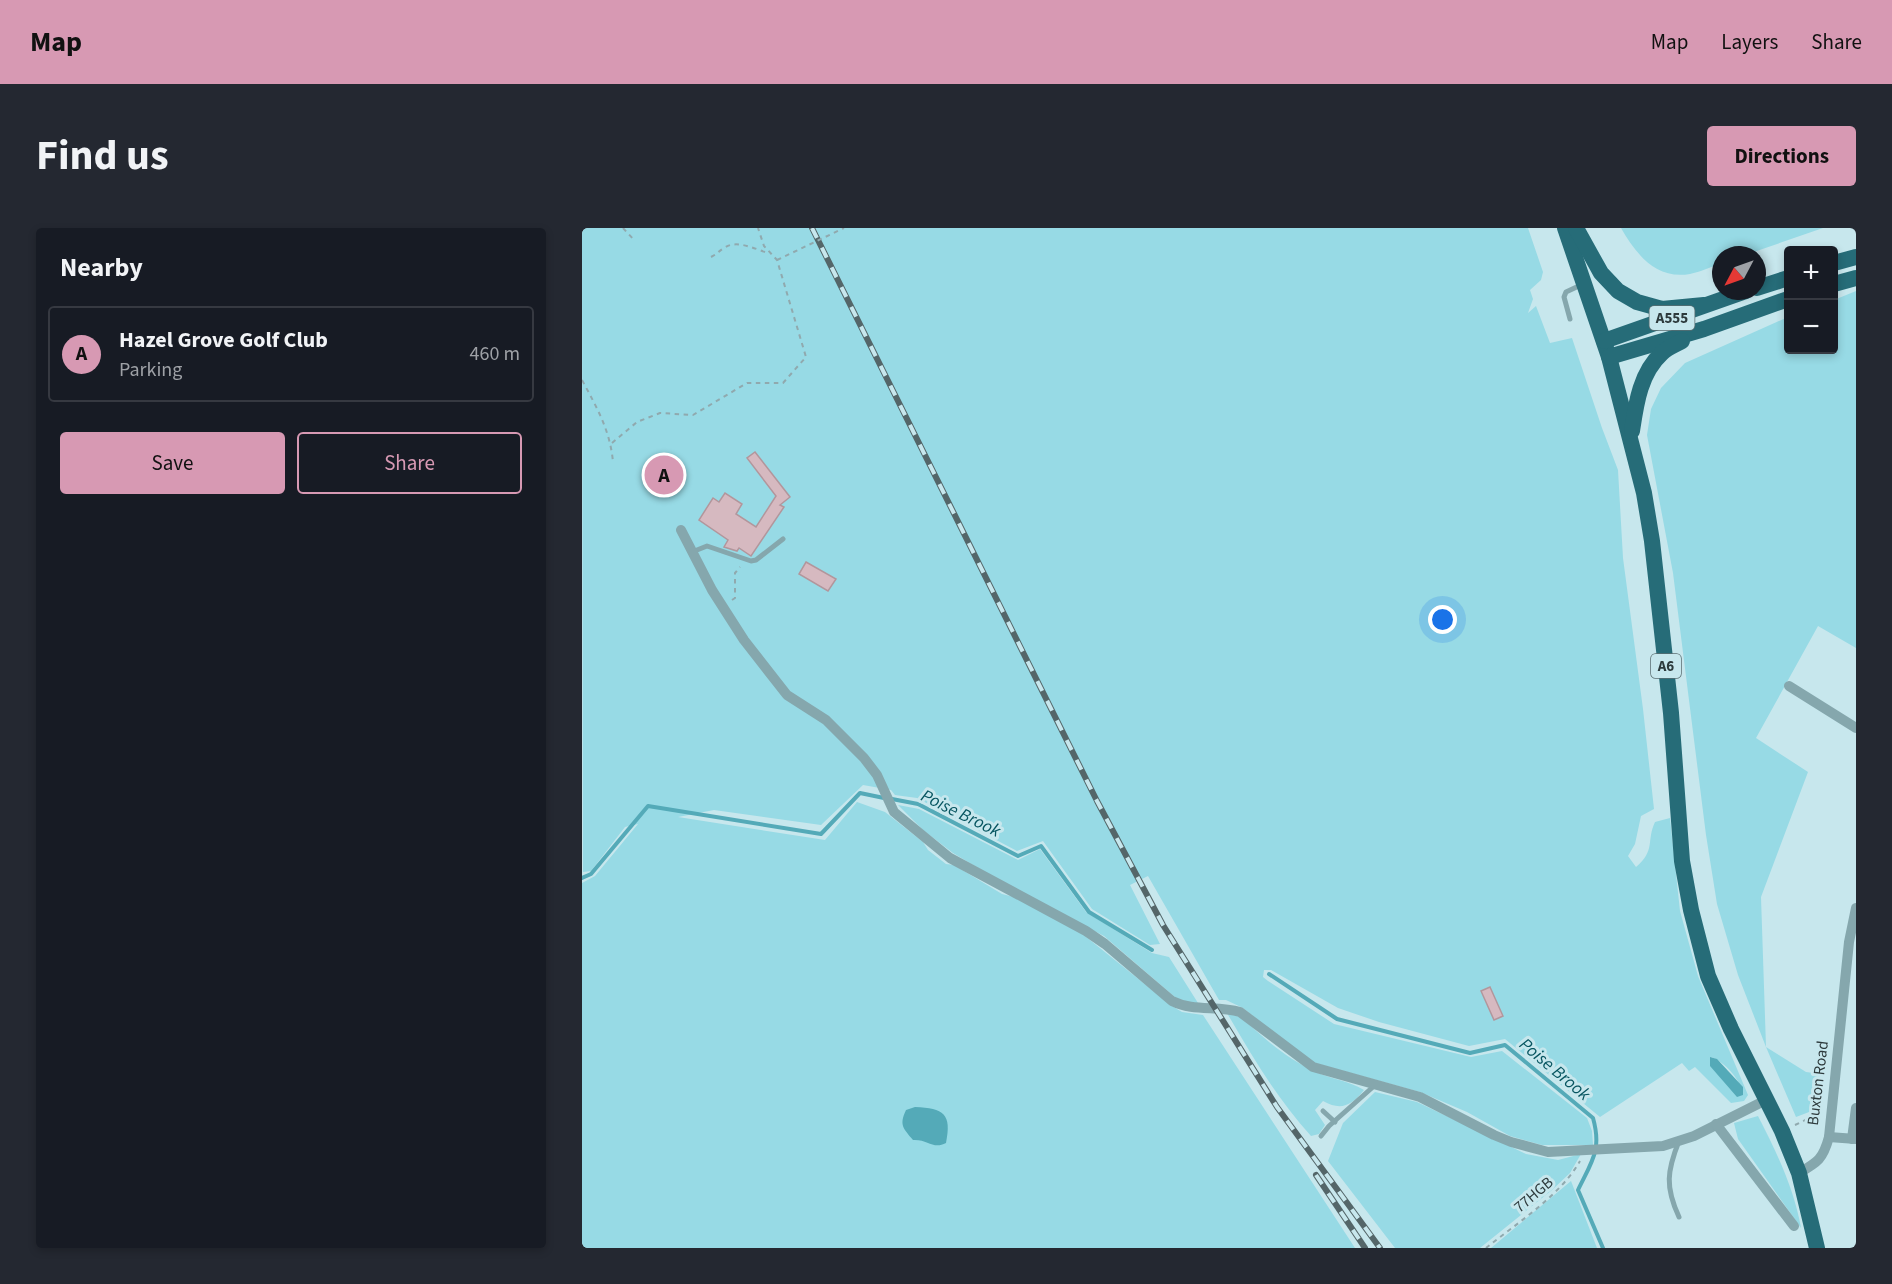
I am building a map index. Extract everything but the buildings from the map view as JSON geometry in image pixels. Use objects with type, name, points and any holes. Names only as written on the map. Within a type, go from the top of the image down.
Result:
[{"type":"highway","name":"A6","points":[[1565,228],[1609,357],[1631,438],[1652,540],[1671,713],[1682,861],[1691,910],[1708,976],[1731,1029],[1782,1131],[1799,1173],[1817,1248]]},
{"type":"highway","points":[[1576,228],[1600,273],[1618,291],[1637,302],[1662,309],[1704,305]]},
{"type":"highway","points":[[1838,261],[1856,256]]},
{"type":"highway","points":[[1838,283],[1856,278]]},
{"type":"highway","points":[[1766,285],[1784,279]]},
{"type":"highway","name":"A555","points":[[1604,341],[1719,300]]},
{"type":"highway","name":"A555","points":[[1609,357],[1704,329],[1785,300]]},
{"type":"highway","points":[[1631,438],[1637,398],[1653,363],[1663,352],[1704,329]]},
{"type":"street","points":[[681,530],[712,590],[744,640],[787,695],[834,728],[870,766],[894,812],[950,858],[1086,931],[1182,1006],[1200,1009],[1226,1008],[1240,1012],[1313,1067],[1374,1086],[1420,1097],[1511,1142],[1548,1152],[1664,1146],[1694,1136],[1766,1100]]},
{"type":"street","points":[[1789,686],[1856,728]]},
{"type":"street","name":"Buxton Road","points":[[1799,1173],[1825,1154],[1829,1137],[1850,942],[1856,908]]},
{"type":"street","points":[[1829,1137],[1854,1139],[1856,1108]]},
{"type":"street","points":[[1716,1124],[1794,1226]]},
{"type":"lane","points":[[1570,319],[1564,297],[1566,292],[1584,284]]},
{"type":"lane","points":[[692,552],[707,546],[746,560],[756,560],[783,539]]},
{"type":"lane","points":[[1321,1136],[1374,1086]]},
{"type":"lane","points":[[1323,1111],[1335,1122]]},
{"type":"lane","points":[[1679,1141],[1668,1176],[1672,1202],[1679,1217]]},
{"type":"path","points":[[623,228],[635,241]]},
{"type":"path","points":[[612,443],[637,422],[660,413],[693,415],[747,383],[783,383],[806,357],[777,260],[768,252],[758,228]]},
{"type":"path","points":[[777,260],[844,228]]},
{"type":"path","points":[[711,257],[725,246],[733,244],[768,252]]},
{"type":"path","points":[[582,380],[603,419],[612,443],[613,462]]},
{"type":"path","points":[[723,608],[735,598],[735,573],[746,560]]},
{"type":"path","points":[[1782,1131],[1820,1113],[1825,1121],[1831,1121]]},
{"type":"path","name":"77HGB","points":[[1486,1248],[1556,1192],[1572,1175],[1588,1149]]},
{"type":"shaded area","points":[[582,228],[1528,228],[1543,272],[1541,280],[1530,290],[1533,299],[1528,313],[1536,306],[1550,343],[1572,338],[1618,470],[1623,558],[1654,809],[1641,816],[1635,844],[1628,856],[1636,867],[1646,855],[1655,822],[1670,818],[1680,911],[1698,976],[1748,1095],[1744,1101],[1731,1103],[1695,1067],[1689,1071],[1682,1063],[1600,1117],[1505,1039],[1469,1046],[1379,1022],[1338,1008],[1271,970],[1264,970],[1263,977],[1268,981],[1334,1024],[1471,1057],[1502,1051],[1587,1118],[1592,1131],[1593,1145],[1542,1145],[1510,1136],[1467,1112],[1420,1092],[1311,1062],[1243,1008],[1226,1000],[1219,1000],[1148,876],[1130,885],[1160,944],[1150,945],[1092,909],[1043,841],[1017,851],[917,798],[895,795],[891,790],[863,785],[821,825],[714,810],[678,817],[825,840],[857,802],[885,812],[923,842],[928,850],[946,864],[954,865],[1002,894],[1014,897],[1080,932],[1172,1006],[1182,1012],[1203,1015],[1355,1248],[582,1248],[582,883],[595,876],[638,824],[625,827],[591,871],[583,872]],"holes":[[[1711,1057],[1736,1078],[1743,1095]]]},
{"type":"shaded area","points":[[1621,228],[1823,228],[1766,248],[1712,246],[1712,267],[1690,274],[1678,275],[1657,269],[1640,256]]},
{"type":"shaded area","points":[[1856,291],[1856,648],[1818,626],[1756,738],[1808,772],[1761,897],[1766,1047],[1738,975],[1717,904],[1706,835],[1673,573],[1647,435],[1651,409],[1661,388],[1685,363],[1784,319],[1784,354],[1838,354],[1838,298]]},
{"type":"shaded area","points":[[898,805],[919,809],[1018,860],[1040,849],[1086,912],[1152,953],[1169,957],[1198,1003],[1176,998],[1104,936],[1010,887],[953,853],[923,830]]},
{"type":"shaded area","points":[[1227,1013],[1237,1013],[1274,1046],[1294,1060],[1322,1074],[1364,1090],[1355,1100],[1345,1105],[1335,1106],[1323,1101],[1315,1110],[1325,1125],[1319,1134],[1311,1136],[1276,1092]]},
{"type":"shaded area","points":[[1766,1047],[1806,1072],[1821,1074],[1817,1109],[1796,1117]]},
{"type":"shaded area","points":[[1710,1057],[1717,1059],[1743,1087],[1743,1095],[1737,1097],[1710,1066]]},
{"type":"shaded area","points":[[1375,1092],[1417,1102],[1526,1154],[1558,1160],[1581,1154],[1570,1173],[1552,1190],[1480,1248],[1395,1248],[1328,1161],[1343,1123]]},
{"type":"shaded area","points":[[915,1107],[933,1109],[944,1114],[948,1125],[946,1143],[934,1145],[913,1140],[905,1129],[903,1119],[906,1110]]},
{"type":"shaded area","points":[[1758,1116],[1789,1184],[1801,1228],[1738,1139],[1734,1123]]},
{"type":"shaded area","points":[[1571,1181],[1597,1248],[1491,1248]]},
{"type":"waterway","name":"Poise Brook","points":[[582,878],[591,874],[648,806],[821,834],[860,793],[884,798]]},
{"type":"waterway","name":"Poise Brook","points":[[892,799],[918,804],[1018,856],[1041,846],[1089,912],[1152,950]]},
{"type":"waterway","name":"Poise Brook","points":[[1269,974],[1337,1019],[1470,1053],[1505,1045],[1593,1118],[1596,1129],[1596,1147],[1578,1190],[1603,1248]]},
{"type":"railway","points":[[812,228],[1097,801],[1163,925],[1277,1107],[1380,1248]]},
{"type":"railway","points":[[1316,1175],[1365,1248]]},
{"type":"place","name":"Hazel Grove Golf Club","points":[[664,475]]}]
